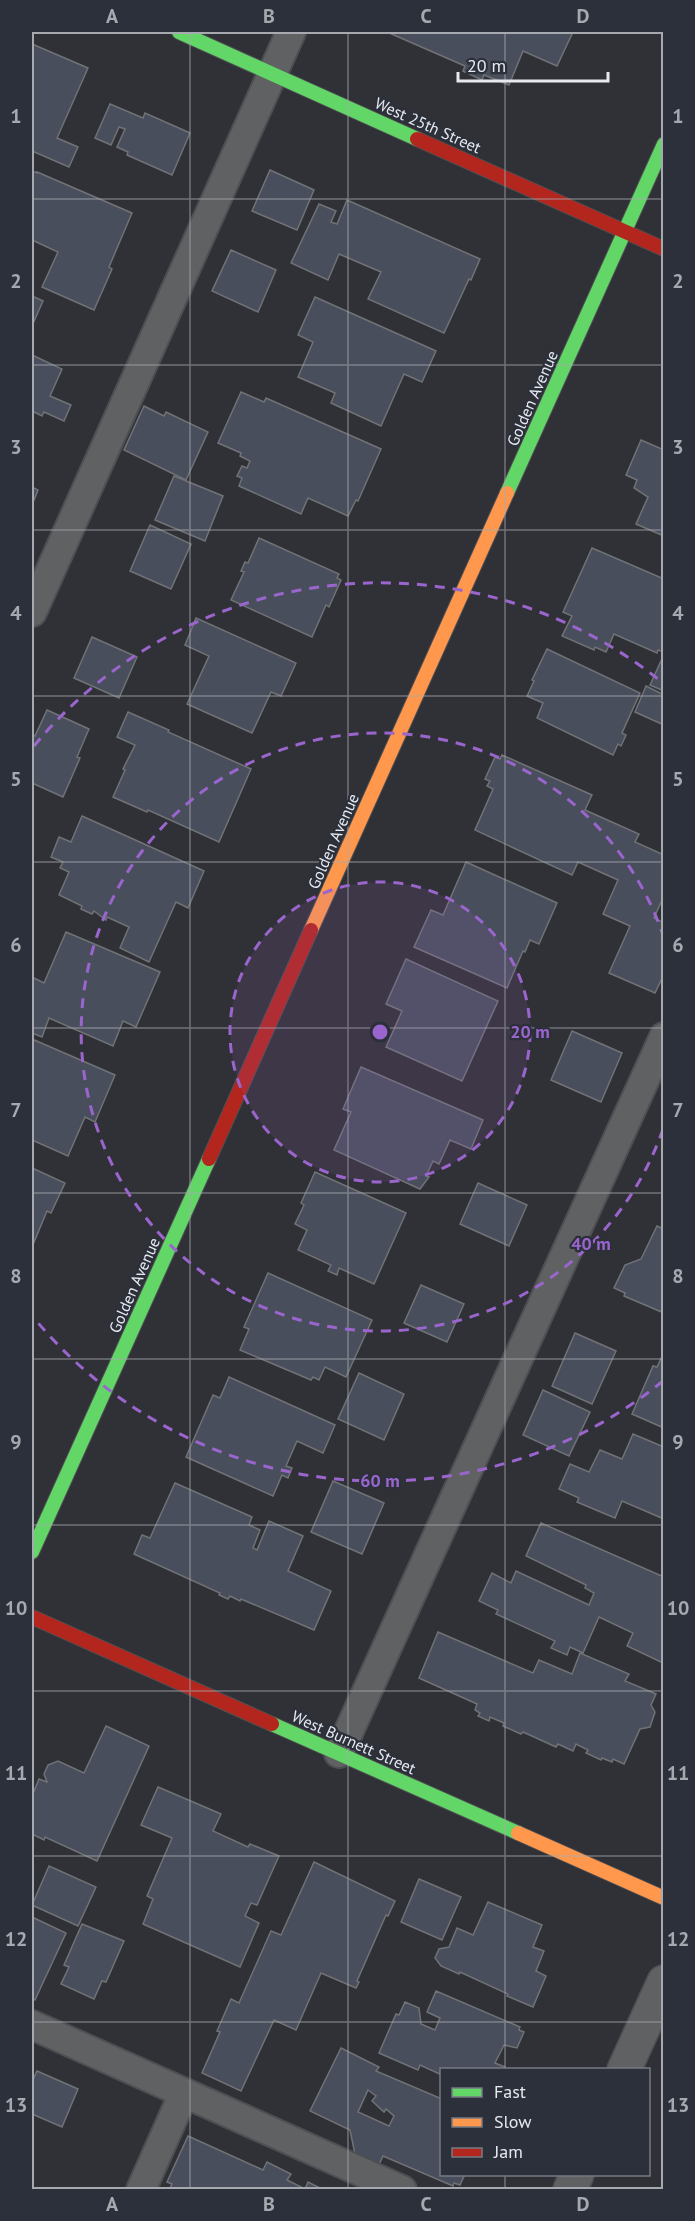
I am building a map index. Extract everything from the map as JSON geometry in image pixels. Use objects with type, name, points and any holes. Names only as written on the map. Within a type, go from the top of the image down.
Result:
[{"type":"street","name":"West 25th Street","points":[[179,32],[663,249]]},
{"type":"street","name":"Golden Avenue","points":[[32,1552],[663,144]]},
{"type":"street","name":"West Burnett Street","points":[[32,1617],[663,1898]]},
{"type":"street","points":[[625,2068],[663,1982]]},
{"type":"street","points":[[570,2190],[577,2176]]},
{"type":"lane","points":[[32,612],[291,32]]},
{"type":"lane","points":[[339,1753],[663,1037]]},
{"type":"lane","points":[[32,2025],[402,2190]]},
{"type":"lane","points":[[141,2190],[184,2093]]},
{"type":"building","points":[[387,32],[573,32],[557,66],[523,51],[509,85],[484,75],[482,80],[463,71],[465,66]]},
{"type":"building","points":[[32,44],[88,68],[57,138],[78,147],[69,167],[32,151]]},
{"type":"building","points":[[110,104],[143,118],[145,113],[190,133],[172,175],[127,155],[128,152],[117,147],[125,129],[119,127],[111,145],[95,138]]},
{"type":"building","points":[[270,170],[314,190],[297,230],[252,211]]},
{"type":"building","points":[[32,171],[132,213],[109,267],[112,269],[94,310],[42,287],[58,252],[32,240]]},
{"type":"building","points":[[347,200],[480,259],[444,333],[368,299],[381,272],[339,254],[328,280],[291,263],[319,204],[336,211],[331,222],[337,224]]},
{"type":"building","points":[[231,250],[276,270],[258,312],[212,291]]},
{"type":"building","points":[[32,296],[43,301],[32,326]]},
{"type":"building","points":[[315,297],[436,351],[422,382],[404,374],[381,426],[331,403],[335,393],[298,377],[313,342],[298,335]]},
{"type":"building","points":[[32,355],[62,369],[50,396],[71,405],[64,421],[44,412],[42,416],[32,411]]},
{"type":"building","points":[[241,392],[264,402],[266,398],[381,449],[358,501],[356,500],[348,516],[308,498],[301,514],[239,486],[242,478],[237,476],[242,466],[247,468],[250,461],[240,456],[241,453],[218,443]]},
{"type":"building","points":[[144,406],[164,416],[166,412],[208,432],[186,480],[124,450]]},
{"type":"building","points":[[641,440],[664,450],[664,536],[636,524],[648,497],[634,488],[637,480],[626,475]]},
{"type":"building","points":[[174,476],[223,496],[205,541],[155,520]]},
{"type":"building","points":[[32,487],[38,490],[32,505]]},
{"type":"building","points":[[150,525],[191,544],[171,589],[130,571]]},
{"type":"building","points":[[259,538],[339,574],[337,578],[341,580],[329,607],[326,605],[312,637],[231,600],[244,572],[241,571],[245,562],[248,563]]},
{"type":"building","points":[[592,548],[664,579],[664,652],[658,650],[657,653],[614,634],[606,652],[595,647],[594,650],[562,636],[572,616],[563,612]]},
{"type":"building","points":[[196,618],[296,663],[281,696],[271,692],[252,733],[187,704],[209,656],[185,645]]},
{"type":"building","points":[[92,637],[137,657],[119,698],[74,678]]},
{"type":"building","points":[[547,649],[640,693],[622,733],[626,735],[621,746],[618,744],[613,755],[537,718],[543,703],[527,696]]},
{"type":"building","points":[[661,661],[664,662],[664,691],[650,685]]},
{"type":"building","points":[[646,686],[664,695],[664,725],[635,712]]},
{"type":"building","points":[[47,710],[89,729],[77,757],[80,758],[63,797],[32,783],[32,738]]},
{"type":"building","points":[[128,712],[251,769],[219,842],[113,797],[135,745],[117,737]]},
{"type":"building","points":[[502,755],[592,795],[585,810],[639,834],[635,842],[664,855],[664,901],[662,900],[654,918],[664,923],[664,974],[655,993],[609,973],[630,926],[603,914],[618,880],[578,862],[572,875],[475,830],[493,789],[487,786],[490,781],[485,779],[495,757],[500,759]]},
{"type":"building","points":[[82,816],[204,871],[188,908],[176,902],[149,962],[120,948],[129,927],[107,917],[106,920],[94,911],[92,914],[81,909],[82,906],[59,895],[69,872],[60,868],[63,862],[51,857],[59,837],[71,842]]},
{"type":"building","points":[[466,862],[557,903],[539,944],[530,940],[507,988],[414,947],[431,910],[443,915]]},
{"type":"building","points":[[66,932],[160,972],[136,1027],[123,1021],[113,1046],[49,1018],[42,1037],[32,1033],[32,977],[44,983]]},
{"type":"building","points":[[406,959],[498,1001],[462,1081],[386,1047],[402,1011],[386,1004]]},
{"type":"building","points":[[572,1031],[622,1053],[601,1102],[551,1080]]},
{"type":"building","points":[[32,1039],[115,1075],[95,1122],[85,1117],[68,1156],[32,1140]]},
{"type":"building","points":[[361,1067],[483,1120],[471,1149],[450,1140],[439,1164],[433,1161],[426,1176],[429,1177],[420,1189],[334,1150],[351,1112],[343,1109]]},
{"type":"building","points":[[32,1168],[65,1183],[51,1213],[47,1211],[32,1247]]},
{"type":"building","points":[[315,1172],[406,1213],[374,1284],[339,1268],[337,1275],[328,1271],[331,1265],[298,1250],[307,1230],[295,1224],[304,1205],[301,1203]]},
{"type":"building","points":[[478,1183],[527,1205],[509,1246],[460,1224]]},
{"type":"building","points":[[657,1226],[664,1229],[664,1313],[624,1296],[625,1293],[614,1288],[625,1265],[641,1259]]},
{"type":"building","points":[[268,1273],[372,1320],[346,1377],[325,1367],[319,1380],[313,1377],[311,1380],[240,1350],[249,1329],[244,1327]]},
{"type":"building","points":[[421,1285],[464,1304],[447,1342],[404,1323]]},
{"type":"building","points":[[575,1333],[616,1351],[592,1404],[552,1386]]},
{"type":"building","points":[[664,1352],[664,1428],[632,1414],[653,1366],[657,1367]]},
{"type":"building","points":[[359,1373],[404,1394],[384,1440],[338,1419]]},
{"type":"building","points":[[229,1377],[335,1425],[323,1453],[297,1441],[286,1466],[292,1468],[288,1478],[282,1475],[273,1496],[186,1457],[213,1395],[220,1398]]},
{"type":"building","points":[[543,1390],[590,1412],[569,1456],[523,1435]]},
{"type":"building","points":[[633,1434],[664,1447],[664,1519],[622,1501],[615,1518],[577,1502],[579,1498],[559,1489],[570,1464],[589,1472],[600,1450],[622,1459]]},
{"type":"building","points":[[333,1481],[384,1503],[362,1554],[311,1532]]},
{"type":"building","points":[[175,1483],[252,1517],[249,1525],[260,1530],[253,1548],[257,1550],[269,1521],[303,1536],[288,1571],[331,1591],[314,1630],[241,1599],[240,1601],[230,1596],[228,1599],[219,1595],[220,1593],[134,1554],[142,1535],[150,1538]]},
{"type":"building","points":[[541,1523],[664,1577],[664,1657],[661,1662],[627,1646],[633,1633],[599,1617],[583,1653],[570,1647],[567,1655],[551,1648],[555,1641],[496,1614],[498,1610],[479,1601],[492,1573],[511,1583],[516,1571],[589,1605],[594,1593],[585,1588],[586,1585],[526,1556]]},
{"type":"building","points":[[438,1632],[533,1673],[539,1660],[572,1674],[580,1653],[629,1674],[625,1681],[656,1694],[651,1705],[655,1712],[650,1727],[640,1729],[624,1764],[613,1759],[612,1762],[602,1758],[601,1760],[586,1753],[588,1750],[576,1744],[573,1751],[558,1744],[556,1747],[503,1726],[504,1723],[490,1717],[489,1721],[478,1716],[480,1713],[475,1710],[477,1704],[419,1678]]},
{"type":"building","points":[[106,1726],[149,1746],[97,1861],[45,1837],[44,1840],[32,1834],[32,1796],[39,1779],[47,1782],[44,1774],[48,1765],[58,1761],[84,1773]]},
{"type":"building","points":[[158,1787],[221,1814],[213,1831],[248,1847],[250,1844],[279,1856],[257,1905],[251,1903],[245,1916],[259,1923],[240,1967],[143,1924],[153,1899],[147,1896],[172,1838],[141,1825]]},
{"type":"building","points":[[314,1862],[395,1901],[388,1916],[386,1915],[356,1988],[321,1973],[296,2030],[274,2020],[241,2091],[202,2073],[231,1999],[239,2003],[271,1931],[281,1935]]},
{"type":"building","points":[[49,1866],[96,1887],[78,1926],[32,1905]]},
{"type":"building","points":[[419,1879],[461,1897],[442,1940],[401,1922]]},
{"type":"building","points":[[488,1902],[542,1925],[533,1947],[544,1951],[536,1971],[546,1976],[533,2007],[460,1972],[459,1974],[441,1966],[435,1958],[439,1949],[449,1947],[457,1928],[473,1935]]},
{"type":"building","points":[[32,1917],[66,1933],[35,2000],[32,1998]]},
{"type":"building","points":[[82,1924],[124,1941],[106,1982],[102,1981],[94,1999],[61,1984],[69,1967],[64,1965]]},
{"type":"building","points":[[436,1991],[520,2027],[519,2030],[524,2032],[517,2048],[504,2045],[495,2063],[505,2068],[440,2068],[440,2074],[420,2065],[418,2070],[379,2053],[396,2014],[399,2015],[405,2002],[419,2008],[421,2024],[435,2030],[440,2018],[427,2012]]},
{"type":"building","points":[[341,2048],[379,2067],[376,2071],[440,2098],[440,2176],[464,2176],[460,2185],[454,2183],[453,2186],[383,2156],[377,2169],[356,2159],[350,2130],[310,2111]],"holes":[[[368,2090],[376,2096],[372,2101],[384,2112],[386,2109],[394,2116],[389,2126],[358,2112]]]},
{"type":"building","points":[[37,2071],[78,2089],[62,2127],[32,2114],[32,2082]]},
{"type":"building","points":[[188,2136],[263,2170],[267,2162],[291,2174],[287,2180],[305,2189],[308,2182],[324,2190],[169,2190],[172,2184],[167,2182]]},
{"type":"traffic: fast","points":[[179,32],[417,139]]},
{"type":"traffic: fast","points":[[507,493],[664,144]]},
{"type":"traffic: fast","points":[[32,1552],[209,1159]]},
{"type":"traffic: fast","points":[[272,1724],[518,1833]]},
{"type":"traffic: slow","points":[[311,930],[507,493]]},
{"type":"traffic: slow","points":[[518,1833],[664,1898]]},
{"type":"traffic: jam","points":[[417,139],[664,249]]},
{"type":"traffic: jam","points":[[209,1159],[311,930]]},
{"type":"traffic: jam","points":[[32,1617],[272,1724]]}]
